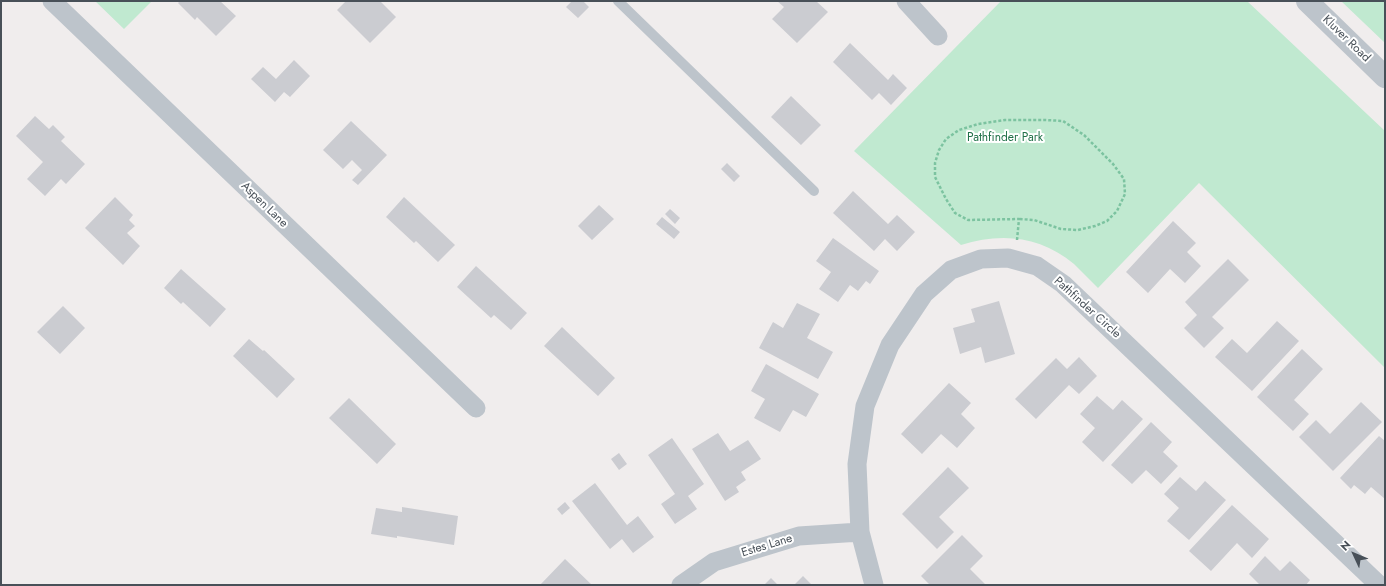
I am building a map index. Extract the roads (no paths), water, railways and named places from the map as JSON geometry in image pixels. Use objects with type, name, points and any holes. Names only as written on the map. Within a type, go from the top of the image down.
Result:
[{"type":"street","name":"Aspen Lane","points":[[52,1],[476,408]]},
{"type":"street","points":[[906,1],[938,36]]},
{"type":"street","name":"Kluver Road","points":[[1307,1],[1385,77]]},
{"type":"street","name":"Pathfinder Circle","points":[[874,585],[860,532],[857,464],[865,406],[890,345],[924,294],[951,270],[981,259],[1008,258],[1037,266],[1063,284],[1379,585]]},
{"type":"street","name":"Estes Lane","points":[[682,585],[714,562],[799,536],[860,532]]},
{"type":"lane","points":[[618,1],[814,191]]},
{"type":"park label","name":"Pathfinder Park","points":[[1005,138]]}]
